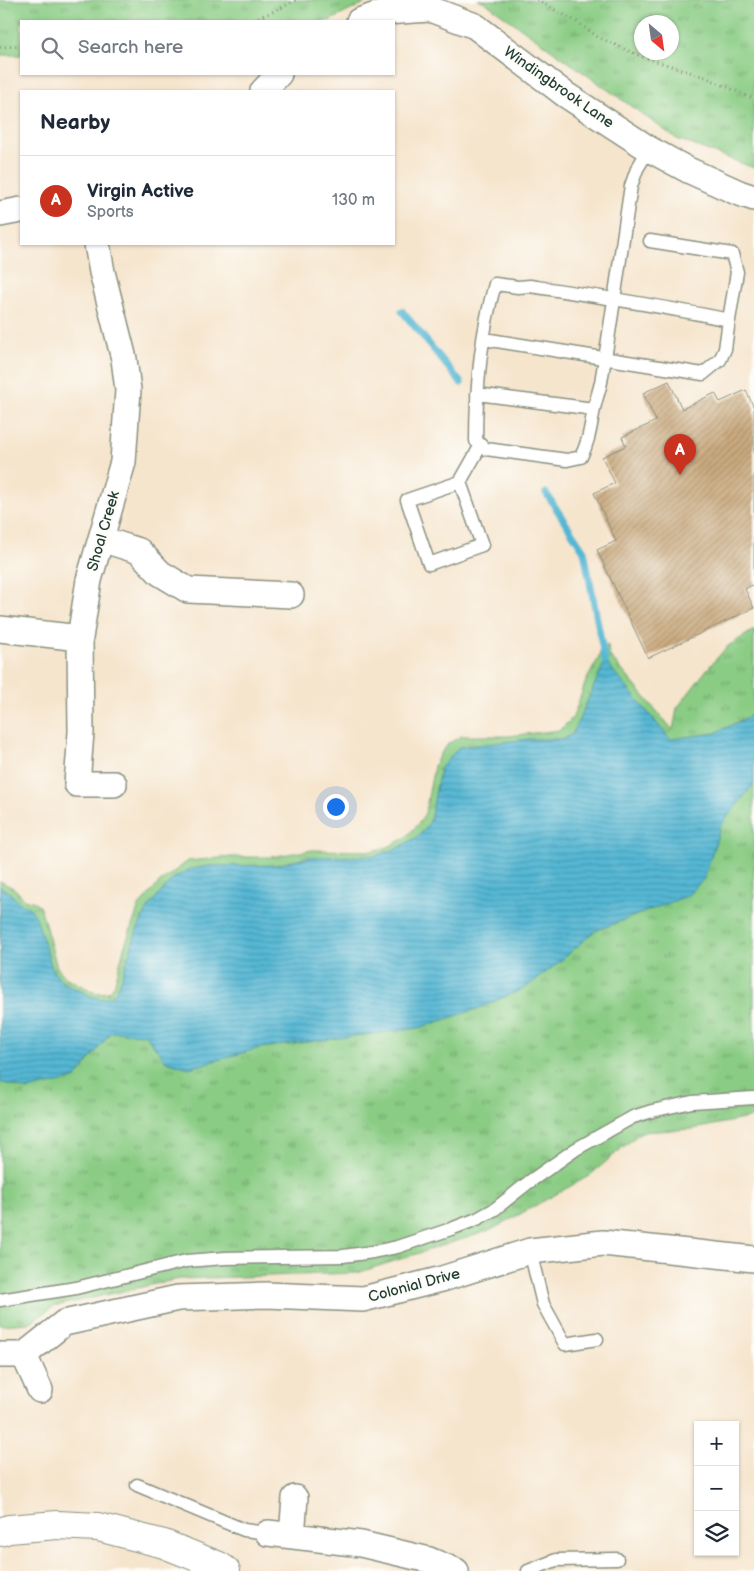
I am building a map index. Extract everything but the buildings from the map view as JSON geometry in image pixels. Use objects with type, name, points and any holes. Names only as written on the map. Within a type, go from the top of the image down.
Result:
[{"type":"street","name":"Windingbrook Lane","points":[[362,20],[385,12],[430,9],[475,26],[566,96],[649,149],[688,170],[754,198]]},
{"type":"street","points":[[265,90],[277,75]]},
{"type":"street","points":[[0,214],[20,210]]},
{"type":"street","name":"Shoal Creek","points":[[97,245],[124,359],[128,390],[123,462],[89,580],[80,638],[81,732],[77,784],[114,784]]},
{"type":"street","points":[[101,539],[139,551],[160,573],[188,590],[291,595]]},
{"type":"street","points":[[0,628],[80,638]]},
{"type":"street","name":"Colonial Drive","points":[[40,1390],[12,1355],[64,1323],[178,1298],[266,1294],[363,1299],[442,1279],[530,1251],[603,1243],[754,1258]]},
{"type":"street","points":[[292,1536],[295,1498]]},
{"type":"street","points":[[0,1532],[57,1525],[98,1527],[164,1544],[219,1566],[226,1571]]},
{"type":"street","points":[[268,1533],[361,1544],[429,1560],[456,1571]]},
{"type":"lane","points":[[649,149],[637,169],[631,186],[614,299],[602,377],[589,440],[581,457],[567,460],[486,449],[476,441],[477,394],[490,302],[495,284],[530,286],[614,299],[729,320]]},
{"type":"lane","points":[[484,339],[703,374],[720,360],[725,349],[737,272],[732,254],[650,241]]},
{"type":"lane","points":[[477,394],[594,409]]},
{"type":"lane","points":[[460,482],[482,545],[429,564],[407,500],[460,482],[481,445]]},
{"type":"lane","points":[[0,1300],[76,1288],[186,1261],[225,1258],[343,1256],[397,1247],[451,1229],[483,1215],[500,1205],[576,1149],[633,1117],[652,1110],[692,1102],[754,1098]]},
{"type":"lane","points":[[530,1251],[543,1304],[565,1344],[597,1338]]},
{"type":"lane","points":[[136,1485],[244,1530],[268,1533]]},
{"type":"lane","points":[[528,1571],[556,1560],[617,1559]]},
{"type":"path","points":[[252,20],[276,11],[296,0]]},
{"type":"path","points":[[537,0],[598,37],[640,56],[705,77],[754,99]]},
{"type":"path","points":[[0,47],[20,46]]},
{"type":"green space","points":[[0,0],[371,0],[331,20],[20,20],[20,55],[0,55]]},
{"type":"green space","points":[[478,0],[754,0],[754,168],[677,139],[483,1]]},
{"type":"green space","points":[[754,630],[754,1117],[693,1129],[641,1132],[589,1176],[491,1230],[357,1273],[179,1279],[55,1306],[29,1323],[0,1325],[0,881],[15,889],[24,899],[35,902],[40,906],[57,967],[65,977],[96,993],[108,992],[114,986],[124,948],[139,906],[160,882],[188,861],[231,857],[270,857],[312,850],[372,851],[388,847],[406,837],[419,823],[425,813],[434,766],[440,754],[449,743],[462,736],[509,736],[560,730],[573,717],[586,681],[601,650],[608,645],[609,655],[673,730],[677,708],[708,668],[728,646]]},
{"type":"water","points":[[605,661],[670,739],[715,733],[754,714],[754,784],[721,825],[704,879],[687,896],[595,931],[525,988],[477,1009],[419,1028],[260,1048],[189,1068],[166,1061],[145,1034],[111,1032],[75,1079],[27,1090],[0,1082],[0,886],[21,904],[30,908],[36,917],[53,971],[63,983],[94,997],[102,999],[113,996],[121,980],[136,932],[148,908],[172,879],[190,869],[211,866],[275,865],[310,857],[375,856],[398,848],[420,835],[430,821],[440,769],[459,747],[529,739],[564,739],[573,733]]},
{"type":"waterway","points":[[402,311],[461,383]]},
{"type":"waterway","points":[[546,493],[584,551],[605,661]]},
{"type":"place","name":"Virgin Active","points":[[680,475]]}]
